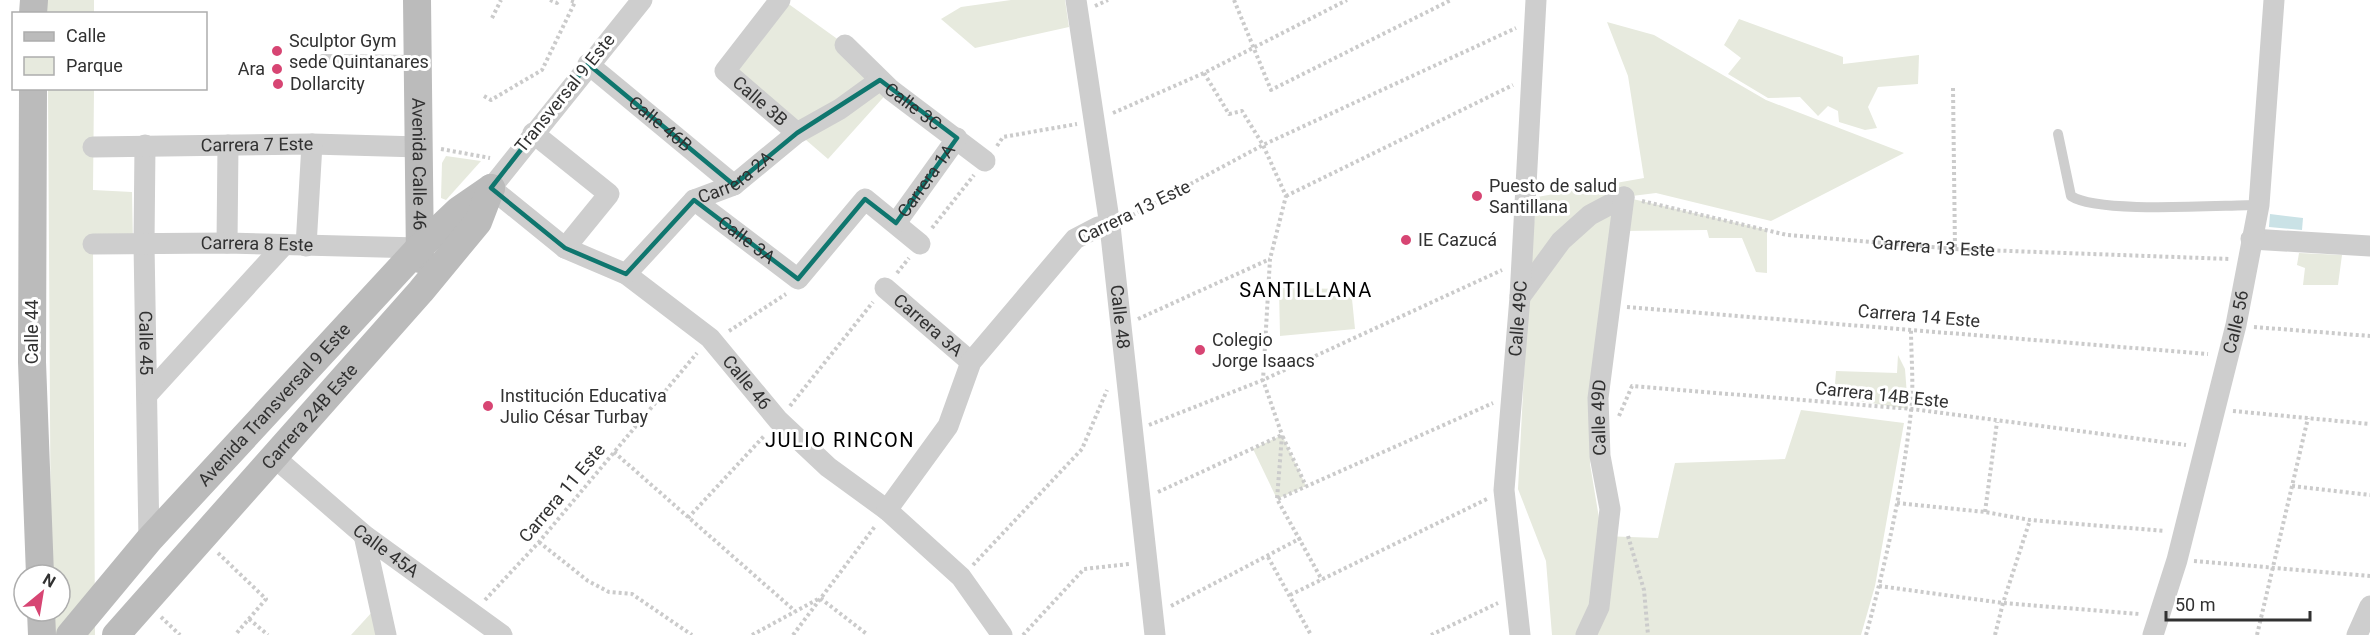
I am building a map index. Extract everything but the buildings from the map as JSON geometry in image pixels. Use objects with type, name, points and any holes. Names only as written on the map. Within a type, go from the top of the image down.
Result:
[{"type":"main road","name":"Avenida Calle 46","points":[[417,0],[417,60],[430,148],[419,248],[421,291]]},
{"type":"main road","name":"Calle 44","points":[[33,90],[32,362],[40,563]]},
{"type":"main road","name":"Avenida Transversal 9 Este","points":[[70,635],[149,540],[419,248],[459,210],[490,188]]},
{"type":"main road","name":"Carrera 24B Este","points":[[116,635],[421,291],[478,222],[490,188]]},
{"type":"street","name":"Transversal 9 Este","points":[[490,188],[642,0]]},
{"type":"street","name":"Calle 3B","points":[[780,0],[725,71],[797,133]]},
{"type":"street","name":"Calle 56","points":[[2156,625],[2177,560],[2236,326],[2248,249],[2259,205],[2274,0]]},
{"type":"street","name":"Calle 48","points":[[1079,1],[1093,121],[1110,226],[1154,625]]},
{"type":"street","name":"Calle 49C","points":[[1520,635],[1504,490],[1520,297],[1535,9]]},
{"type":"street","name":"Calle 3C","points":[[845,45],[880,80],[985,161]]},
{"type":"street","name":"Calle 46B","points":[[588,64],[734,185]]},
{"type":"street","name":"Carrera 2A","points":[[626,274],[694,200],[734,185],[797,133],[840,109],[880,80]]},
{"type":"street","points":[[533,133],[609,194],[565,248]]},
{"type":"street","name":"Carrera 1A","points":[[896,223],[957,138]]},
{"type":"street","name":"Carrera 7 Este","points":[[93,147],[312,144],[430,148]]},
{"type":"street","points":[[306,246],[312,144]]},
{"type":"street","name":"Calle 45","points":[[145,145],[144,244],[149,540]]},
{"type":"street","points":[[227,243],[228,145]]},
{"type":"street","name":"Calle 46","points":[[490,188],[565,248],[626,274],[710,338],[778,420],[828,467],[887,510],[961,577],[1002,635]]},
{"type":"street","points":[[1520,297],[1560,241],[1590,215],[1624,197]]},
{"type":"street","name":"Calle 49D","points":[[1586,635],[1599,607],[1610,509],[1600,456],[1598,398],[1608,306],[1624,197]]},
{"type":"street","name":"Calle 3A","points":[[694,200],[798,279]]},
{"type":"street","points":[[798,279],[865,200],[920,244]]},
{"type":"street","name":"Carrera 13 Este","points":[[887,510],[948,426],[971,362],[1075,239],[1098,227],[1110,226]]},
{"type":"street","name":"Carrera 8 Este","points":[[93,244],[227,243],[419,248]]},
{"type":"street","points":[[147,395],[283,246]]},
{"type":"street","points":[[2248,249],[2370,246]]},
{"type":"street","name":"Carrera 3A","points":[[885,288],[971,362]]},
{"type":"street","name":"Calle 45A","points":[[274,457],[364,536],[502,635]]},
{"type":"street","points":[[364,536],[386,635]]},
{"type":"street","points":[[2357,635],[2370,606]]},
{"type":"lane","points":[[323,59],[417,60]]},
{"type":"lane","points":[[2058,134],[2071,196],[2079,202],[2109,207],[2259,205]]},
{"type":"path","points":[[492,18],[501,0]]},
{"type":"path","points":[[550,0],[557,3],[559,0]]},
{"type":"path","points":[[484,96],[491,100],[542,69],[575,2],[569,0]]},
{"type":"path","points":[[1234,0],[1271,90],[1451,0]]},
{"type":"path","points":[[1093,121],[1204,73],[1347,0]]},
{"type":"path","name":"Carrera 13 Este","points":[[1110,226],[1535,9]]},
{"type":"path","points":[[1204,73],[1229,114],[1242,111],[1263,146],[1286,196],[1270,259],[1263,380],[1282,435],[1306,486]]},
{"type":"path","points":[[1286,196],[1533,75]]},
{"type":"path","points":[[1953,88],[1955,249]]},
{"type":"path","points":[[430,148],[490,158]]},
{"type":"path","name":"Carrera 13 Este","points":[[1624,197],[1787,235],[1955,249],[2248,249]]},
{"type":"path","points":[[1121,327],[1270,259]]},
{"type":"path","points":[[1133,432],[1263,380],[1522,261]]},
{"type":"path","name":"Carrera 11 Este","points":[[474,613],[539,542],[710,338],[734,328],[783,297],[798,279]]},
{"type":"path","name":"Carrera 14 Este","points":[[1608,306],[2228,356]]},
{"type":"path","points":[[2236,326],[2370,336]]},
{"type":"path","points":[[1866,635],[1880,586],[1897,503],[1912,409],[1911,329]]},
{"type":"path","points":[[961,577],[1082,448],[1110,382]]},
{"type":"path","name":"Carrera 14B Este","points":[[1600,456],[1632,386],[1912,409],[1997,422],[2204,447]]},
{"type":"path","points":[[1277,500],[1512,395]]},
{"type":"path","points":[[2215,409],[2370,424]]},
{"type":"path","points":[[2257,635],[2308,418]]},
{"type":"path","points":[[1985,512],[1997,422]]},
{"type":"path","points":[[1282,435],[1277,500],[1301,538],[1322,580]]},
{"type":"path","points":[[1140,500],[1282,435]]},
{"type":"path","points":[[614,452],[795,611]]},
{"type":"path","points":[[2292,486],[2370,495]]},
{"type":"path","points":[[1290,596],[1504,490]]},
{"type":"path","points":[[1897,503],[1985,512],[2030,520],[2184,532]]},
{"type":"path","points":[[1610,509],[1624,527],[1634,554],[1644,590],[1648,635]]},
{"type":"path","points":[[793,635],[887,510]]},
{"type":"path","points":[[1995,635],[2030,520]]},
{"type":"path","points":[[203,537],[266,599],[235,635]]},
{"type":"path","points":[[1154,625],[1301,538]]},
{"type":"path","points":[[539,542],[588,581],[609,592],[632,594],[692,635]]},
{"type":"path","points":[[1269,557],[1311,635]]},
{"type":"path","points":[[2177,560],[2272,566],[2370,576]]},
{"type":"path","points":[[1023,635],[1084,569],[1147,561]]},
{"type":"path","points":[[1880,586],[2156,625]]},
{"type":"path","points":[[1431,635],[1516,595]]},
{"type":"path","points":[[752,635],[820,598]]},
{"type":"path","points":[[820,598],[868,635]]},
{"type":"path","points":[[249,619],[268,635]]},
{"type":"highlighted area","points":[[588,64],[734,185],[797,133],[880,80],[957,138],[896,223],[865,199],[798,279],[694,200],[626,274],[565,248],[491,188]]},
{"type":"green space","points":[[47,0],[94,0],[94,12],[47,12]]},
{"type":"green space","points":[[783,0],[843,43],[890,90],[828,159],[726,71]]},
{"type":"green space","points":[[1011,0],[1065,0],[1069,27],[975,48],[941,19],[961,7]]},
{"type":"green space","points":[[1739,19],[1843,57],[1843,64],[1919,55],[1918,84],[1878,87],[1868,107],[1877,128],[1865,130],[1839,122],[1838,111],[1828,106],[1818,116],[1800,97],[1768,98],[1728,74],[1741,58],[1724,45]]},
{"type":"green space","points":[[1607,22],[1654,35],[1766,100],[1904,153],[1771,221],[1656,193],[1624,197],[1767,230],[1767,273],[1756,272],[1742,238],[1709,238],[1707,230],[1621,231],[1590,464],[1602,536],[1658,538],[1675,463],[1785,459],[1801,410],[1904,423],[1875,586],[1861,635],[1552,635],[1546,561],[1518,489],[1530,258],[1537,197],[1644,178],[1628,76]]},
{"type":"green space","points":[[48,90],[94,90],[93,190],[132,192],[133,244],[93,245],[95,635],[53,635],[52,623],[72,623],[72,563],[51,563]]},
{"type":"green space","points":[[446,156],[481,161],[446,200],[441,198],[442,163]]},
{"type":"green space","points":[[2299,253],[2342,255],[2338,285],[2303,285],[2305,268],[2297,265]]},
{"type":"green space","points":[[1279,288],[1351,289],[1355,329],[1280,336]]},
{"type":"green space","points":[[1898,355],[1905,369],[1908,409],[1834,397],[1836,371],[1897,373]]},
{"type":"green space","points":[[1282,435],[1306,486],[1277,499],[1253,449]]},
{"type":"green space","points":[[373,611],[380,635],[351,635]]},
{"type":"water","points":[[2270,214],[2303,218],[2302,230],[2269,227]]},
{"type":"place","name":"Sculptor Gym sede Quintanares","points":[[277,51]]},
{"type":"place","name":"Ara","points":[[277,69]]},
{"type":"place","name":"Dollarcity","points":[[278,84]]},
{"type":"place","name":"Puesto de salud Santillana","points":[[1477,196]]},
{"type":"place","name":"IE Cazucá","points":[[1406,240]]},
{"type":"place","name":"Colegio Jorge Isaacs","points":[[1200,350]]},
{"type":"place","name":"Institución Educativa Julio César Turbay","points":[[488,406]]},
{"type":"district","name":"SANTILLANA","points":[[1306,290]]},
{"type":"district","name":"JULIO RINCON","points":[[840,440]]}]
